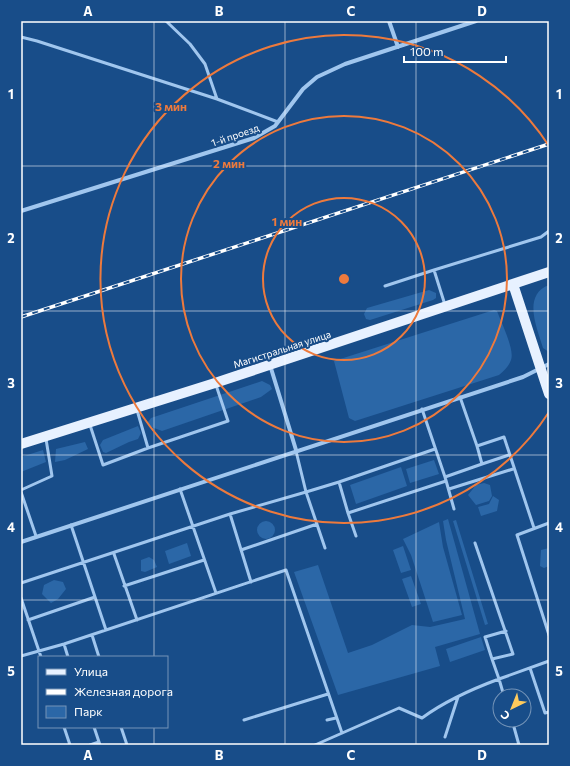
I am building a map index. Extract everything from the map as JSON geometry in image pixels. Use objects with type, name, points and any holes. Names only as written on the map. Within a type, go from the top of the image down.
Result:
[{"type":"main road","name":"Магистральная улица","points":[[21,444],[216,384],[549,272]]},
{"type":"main road","points":[[513,284],[545,366],[549,394]]},
{"type":"street","points":[[389,21],[398,47]]},
{"type":"street","name":"1-й проезд","points":[[21,211],[254,138],[269,130],[278,122],[303,89],[317,77],[345,64],[476,21]]},
{"type":"street","points":[[270,365],[296,450]]},
{"type":"street","points":[[21,542],[180,488],[523,377],[545,366]]},
{"type":"lane","points":[[166,21],[190,44],[205,64],[217,99]]},
{"type":"lane","points":[[21,37],[37,40],[217,99],[278,122]]},
{"type":"lane","points":[[386,286],[541,237],[549,231]]},
{"type":"lane","points":[[434,270],[446,307]]},
{"type":"lane","points":[[89,424],[103,465],[228,421],[216,384]]},
{"type":"lane","points":[[460,397],[482,464]]},
{"type":"lane","points":[[136,409],[148,448]]},
{"type":"lane","points":[[422,409],[449,489],[454,509]]},
{"type":"lane","points":[[36,536],[21,491],[52,476],[45,437]]},
{"type":"lane","points":[[477,446],[504,437],[513,469],[534,528]]},
{"type":"lane","points":[[21,583],[83,562],[114,554],[192,526],[339,482],[435,449]]},
{"type":"lane","points":[[296,450],[306,492],[326,548]]},
{"type":"lane","points":[[348,513],[509,455]]},
{"type":"lane","points":[[449,489],[513,469]]},
{"type":"lane","points":[[339,482],[356,536]]},
{"type":"lane","points":[[180,488],[216,593]]},
{"type":"lane","points":[[230,514],[251,582]]},
{"type":"lane","points":[[549,523],[517,535],[549,635]]},
{"type":"lane","points":[[241,550],[317,524]]},
{"type":"lane","points":[[71,525],[106,630]]},
{"type":"lane","points":[[475,543],[513,654],[492,660]]},
{"type":"lane","points":[[114,554],[137,620]]},
{"type":"lane","points":[[124,586],[204,560]]},
{"type":"lane","points":[[21,656],[92,635],[286,570],[342,733]]},
{"type":"lane","points":[[28,620],[95,597]]},
{"type":"lane","points":[[21,598],[41,656]]},
{"type":"lane","points":[[502,688],[485,637],[506,631]]},
{"type":"lane","points":[[92,635],[98,656]]},
{"type":"lane","points":[[64,644],[68,656]]},
{"type":"lane","points":[[315,745],[399,708],[422,718],[477,687],[549,661]]},
{"type":"lane","points":[[530,668],[545,713],[549,712]]},
{"type":"lane","points":[[244,720],[328,694]]},
{"type":"lane","points":[[445,737],[458,697]]},
{"type":"lane","points":[[327,720],[336,718]]},
{"type":"lane","points":[[64,728],[70,745]]},
{"type":"lane","points":[[90,745],[99,743],[94,728]]},
{"type":"lane","points":[[121,728],[127,745]]},
{"type":"lane","points":[[514,728],[519,745]]},
{"type":"green space","points":[[549,285],[549,352],[543,348],[535,322],[534,304],[536,296],[541,290]]},
{"type":"green space","points":[[429,290],[436,293],[436,298],[433,300],[370,320],[366,319],[364,314],[367,308]]},
{"type":"green space","points":[[494,310],[497,311],[512,355],[509,364],[499,375],[355,421],[349,418],[334,361]]},
{"type":"green space","points":[[262,381],[270,385],[272,389],[261,397],[162,431],[149,426],[148,422],[151,418]]},
{"type":"green space","points":[[138,426],[141,433],[138,439],[106,453],[103,452],[100,445],[103,440]]},
{"type":"green space","points":[[85,442],[88,449],[65,460],[55,462],[56,449]]},
{"type":"green space","points":[[43,450],[46,462],[21,472],[21,457]]},
{"type":"green space","points":[[434,460],[439,474],[410,483],[406,469]]},
{"type":"green space","points":[[401,467],[407,486],[356,504],[350,485]]},
{"type":"green space","points":[[484,483],[490,485],[492,496],[489,501],[476,505],[468,495],[476,485]]},
{"type":"green space","points":[[493,496],[499,500],[497,511],[481,516],[478,507],[489,504]]},
{"type":"green space","points":[[448,519],[480,634],[435,647],[440,666],[338,695],[294,572],[318,565],[348,653],[372,645],[412,625],[430,627],[465,619],[446,540],[443,521]]},
{"type":"green space","points":[[456,520],[488,624],[485,625],[453,521]]},
{"type":"green space","points":[[266,521],[272,524],[275,530],[272,536],[266,539],[260,536],[257,530],[260,524]]},
{"type":"green space","points":[[439,522],[443,547],[462,615],[433,622],[411,555],[403,539]]},
{"type":"green space","points":[[187,543],[191,556],[169,564],[165,551]]},
{"type":"green space","points":[[403,546],[411,570],[401,573],[393,550]]},
{"type":"green space","points":[[549,548],[549,566],[544,568],[540,566],[541,550]]},
{"type":"green space","points":[[149,557],[154,560],[157,567],[145,572],[141,571],[141,560]]},
{"type":"green space","points":[[411,576],[421,604],[412,607],[402,579]]},
{"type":"green space","points":[[54,580],[63,582],[66,589],[58,599],[51,603],[42,594],[44,585]]},
{"type":"green space","points":[[481,637],[485,650],[450,662],[446,649]]},
{"type":"railway","points":[[21,317],[549,144]]}]
